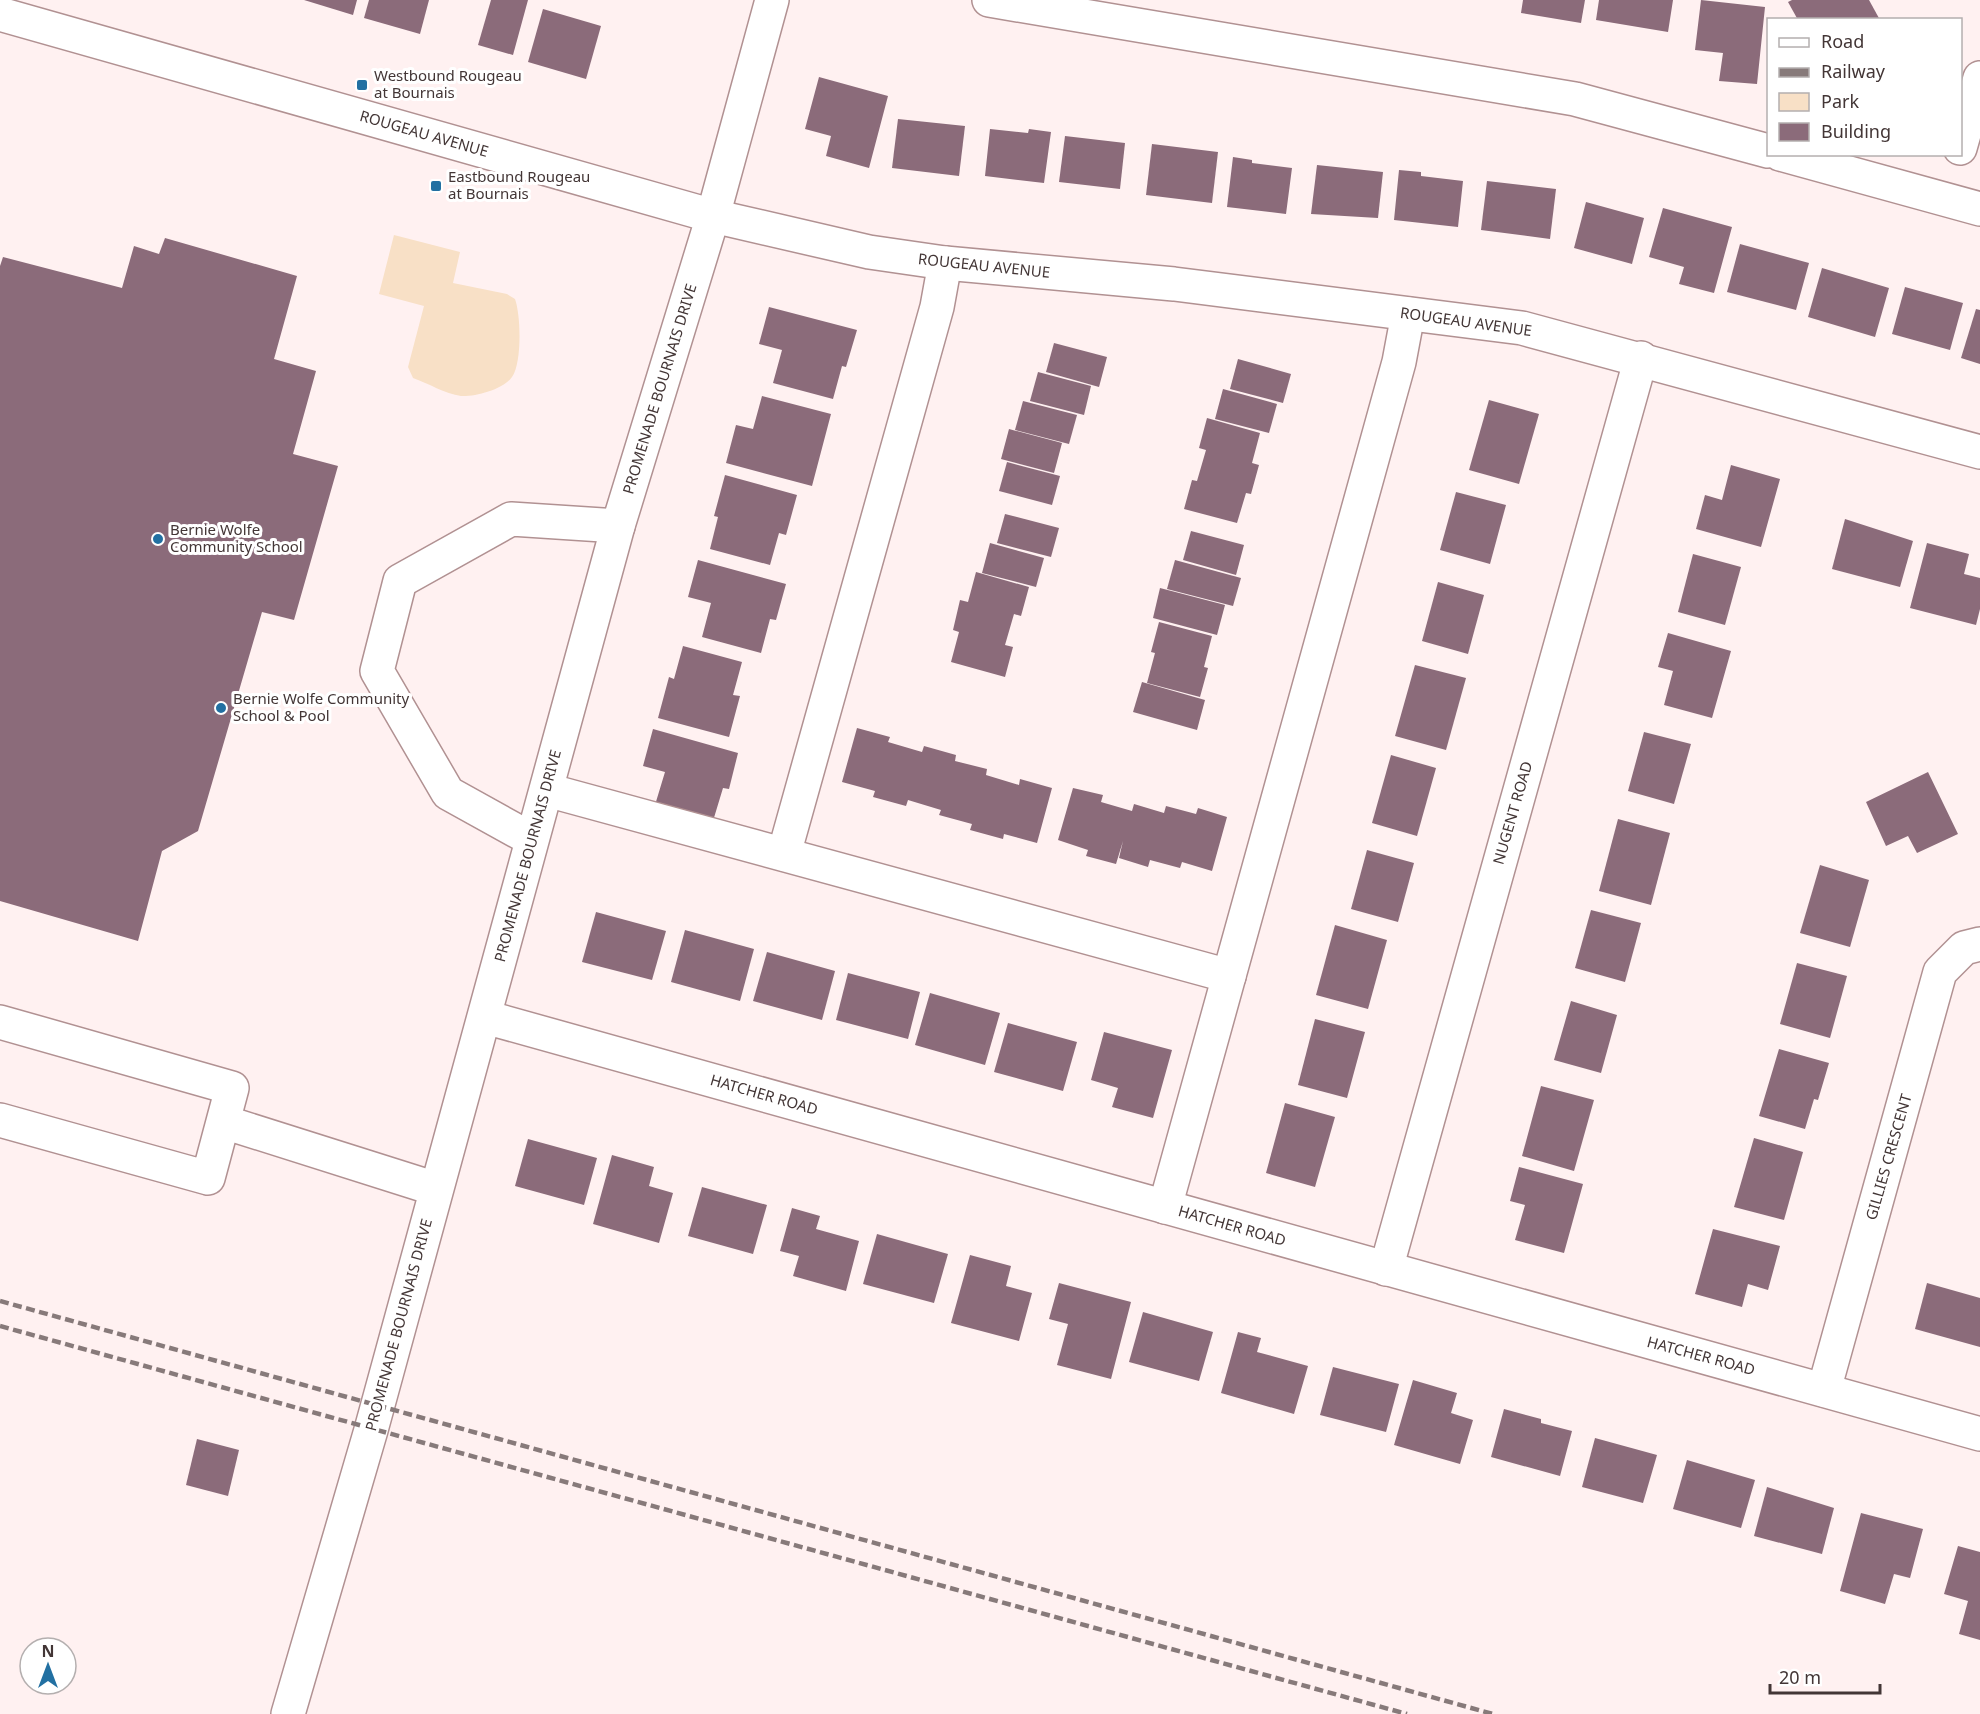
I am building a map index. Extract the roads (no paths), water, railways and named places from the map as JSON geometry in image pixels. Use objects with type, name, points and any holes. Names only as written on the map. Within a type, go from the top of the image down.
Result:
[{"type":"street","name":"PROMENADE BOURNAIS DRIVE","points":[[288,1714],[371,1430],[618,526],[713,216],[772,0]]},
{"type":"street","points":[[989,0],[1575,99],[1767,151]]},
{"type":"street","name":"ROUGEAU AVENUE","points":[[0,14],[713,216],[869,252],[945,263],[1174,284],[1522,328],[1641,358],[1980,452]]},
{"type":"street","points":[[1962,141],[1980,78]]},
{"type":"street","points":[[1787,156],[1980,210]]},
{"type":"street","points":[[1946,200],[1958,156]]},
{"type":"street","points":[[784,854],[938,308],[945,263]]},
{"type":"street","points":[[1165,1207],[1399,362],[1408,314]]},
{"type":"street","name":"NUGENT ROAD","points":[[1386,1269],[1641,358]]},
{"type":"street","points":[[531,839],[448,793],[377,671],[400,581],[511,519],[618,526]]},
{"type":"street","points":[[547,790],[1229,976]]},
{"type":"street","name":"GILLIES CRESCENT","points":[[1824,1390],[1940,972],[1964,948],[1980,944]]},
{"type":"street","name":"HATCHER ROAD","points":[[485,1017],[1980,1434]]},
{"type":"street","points":[[0,1022],[232,1088],[208,1178],[0,1120]]},
{"type":"street","points":[[224,1122],[436,1189]]},
{"type":"railway","points":[[0,1301],[1493,1714]]},
{"type":"railway","points":[[0,1326],[1407,1714]]},
{"type":"place","name":"Westbound Rougeau at Bournais","points":[[362,85]]},
{"type":"place","name":"Eastbound Rougeau at Bournais","points":[[436,186]]},
{"type":"place","name":"Bernie Wolfe Community School","points":[[158,539]]},
{"type":"place","name":"Bernie Wolfe Community School & Pool","points":[[221,708]]}]
